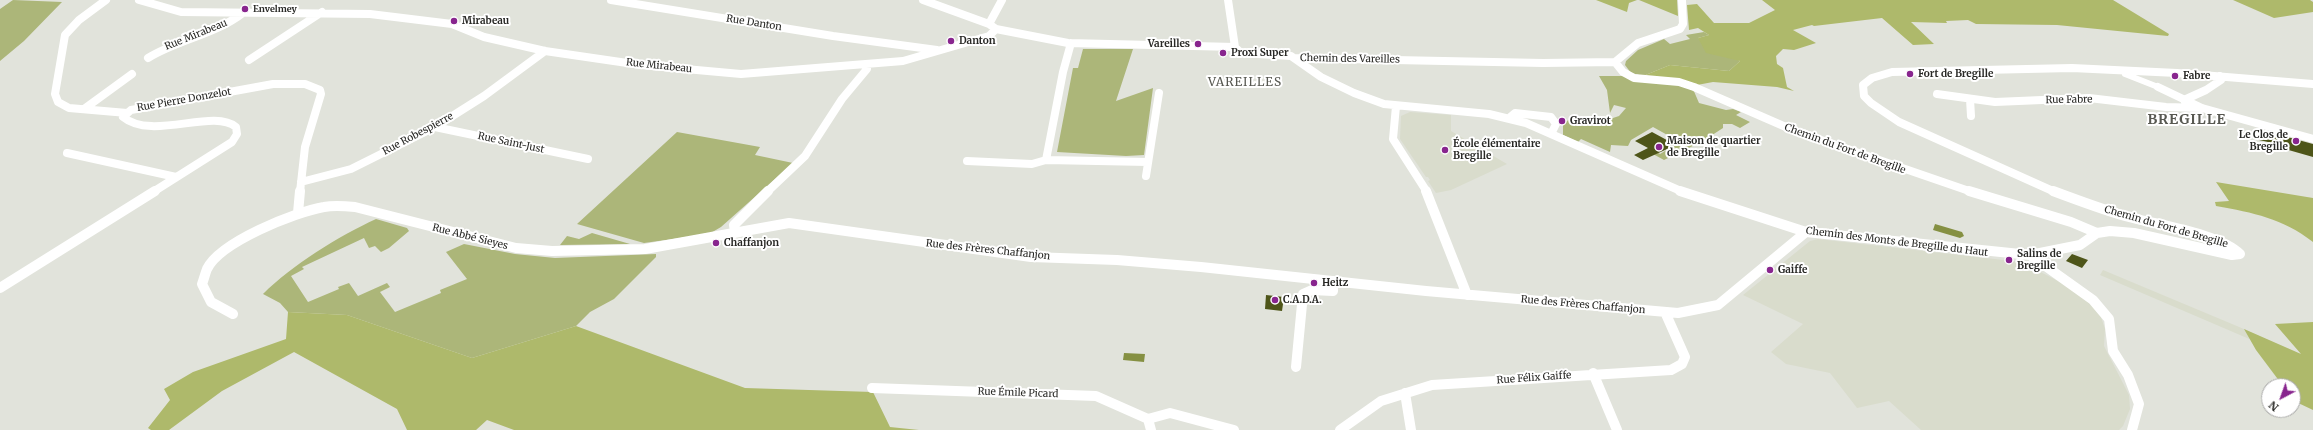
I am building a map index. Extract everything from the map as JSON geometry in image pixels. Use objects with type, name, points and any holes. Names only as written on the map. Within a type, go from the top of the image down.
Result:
[{"type":"street","points":[[106,0],[79,20],[65,35],[55,94],[58,102],[68,108],[127,113]]},
{"type":"street","name":"Rue Mirabeau","points":[[138,0],[181,12],[322,12],[370,14],[452,24],[484,36],[546,51],[641,65],[741,74],[867,66],[903,61],[993,32]]},
{"type":"street","name":"Rue Danton","points":[[611,0],[896,45],[938,50]]},
{"type":"street","points":[[923,0],[989,24],[993,32]]},
{"type":"street","points":[[989,24],[1002,0]]},
{"type":"street","points":[[1228,0],[1235,47]]},
{"type":"street","points":[[1615,62],[1638,43],[1680,29],[1683,24],[1682,0]]},
{"type":"street","name":"Rue Mirabeau","points":[[148,58],[175,42],[221,27],[244,12]]},
{"type":"street","points":[[249,60],[322,12]]},
{"type":"street","name":"Chemin des Vareilles","points":[[993,32],[1071,44],[1235,47],[1241,52],[1286,54],[1294,58],[1543,64],[1615,62]]},
{"type":"street","points":[[1046,160],[1063,72],[1071,44]]},
{"type":"street","points":[[896,45],[907,50],[908,53],[903,61]]},
{"type":"street","name":"Rue Robespierre","points":[[301,182],[351,169],[435,127],[484,96],[546,51]]},
{"type":"street","name":"Chemin des Monts de Bregille du Haut","points":[[1294,58],[1312,72],[1372,101],[1396,106],[1489,114],[1509,118],[1551,134],[1663,184],[1806,232],[2030,255],[2072,247],[2080,244],[2096,233]]},
{"type":"street","name":"Chemin du Fort de Bregille","points":[[1615,62],[1623,72],[1634,78],[1679,82],[1694,87],[1759,117],[1808,136],[1934,180],[2071,222],[2096,233],[2110,231],[2134,233],[2232,255],[2240,254],[2238,250],[2226,243],[2149,223],[2074,200],[1995,167],[1927,135],[1878,109],[1866,98],[1861,88],[1862,84],[1865,80],[1874,75],[1892,72],[2044,68],[2220,76],[2313,84]]},
{"type":"street","points":[[735,233],[734,225],[738,219],[805,156],[842,99],[867,69],[867,66]]},
{"type":"street","points":[[84,109],[132,74]]},
{"type":"street","name":"Rue Fabre","points":[[2125,74],[2158,87],[2202,108],[2313,139]]},
{"type":"street","points":[[2184,100],[2222,80],[2220,76]]},
{"type":"street","name":"Rue Pierre Donzelot","points":[[0,288],[232,142],[237,134],[236,127],[231,123],[222,121],[147,125],[127,121],[123,117],[127,113],[151,104],[202,98],[273,84],[296,83],[315,87],[320,90],[321,94],[305,147],[298,213]]},
{"type":"street","points":[[1146,176],[1160,93]]},
{"type":"street","name":"Rue Fabre","points":[[1936,94],[1995,102],[2090,98],[2166,107],[2202,108]]},
{"type":"street","points":[[1970,99],[1971,116]]},
{"type":"street","points":[[1396,106],[1392,139],[1427,192],[1467,295]]},
{"type":"street","points":[[1509,118],[1515,113],[1551,117],[1556,124],[1551,134]]},
{"type":"street","name":"Rue Saint-Just","points":[[435,127],[588,159]]},
{"type":"street","points":[[67,153],[176,177]]},
{"type":"street","points":[[967,161],[1032,164],[1046,160],[1148,162]]},
{"type":"street","name":"Rue Abbé Sieyes","points":[[233,314],[210,301],[204,290],[203,280],[208,268],[227,249],[268,224],[298,213],[320,208],[355,207],[516,248],[583,252],[645,249]]},
{"type":"street","name":"Rue des Frères Chaffanjon","points":[[645,249],[789,223],[1004,254],[1202,267],[1467,295],[1678,313],[1718,305],[1806,232]]},
{"type":"street","points":[[2030,255],[2094,300],[2109,319],[2113,351],[2128,375],[2139,404],[2132,430]]},
{"type":"street","points":[[1296,367],[1303,294],[1312,290],[1333,291],[1333,281]]},
{"type":"street","name":"Rue Félix Gaiffe","points":[[1340,430],[1381,401],[1432,385],[1670,370],[1682,364],[1685,357],[1666,312]]},
{"type":"street","points":[[1593,374],[1617,430]]},
{"type":"street","name":"Rue Émile Picard","points":[[872,388],[1096,396],[1150,425]]},
{"type":"street","points":[[1405,394],[1411,430]]},
{"type":"street","points":[[1150,425],[1170,413],[1234,430]]},
{"type":"shaded area","points":[[13,0],[62,2],[24,41],[0,61],[0,9]]},
{"type":"shaded area","points":[[1596,0],[1637,0],[1629,3],[1627,12]]},
{"type":"shaded area","points":[[1639,0],[1677,0],[1678,16]]},
{"type":"shaded area","points":[[1762,0],[2113,0],[2169,34],[2168,36],[2057,25],[1976,24],[1968,20],[1946,21],[1947,23],[1911,22],[1934,44],[1913,45],[1882,18],[1812,25],[1793,30],[1816,43],[1794,50],[1783,49],[1776,56],[1777,64],[1783,68],[1787,87],[1794,91],[1777,87],[1713,82],[1697,85],[1643,76],[1670,65],[1729,71],[1740,61],[1706,53],[1698,38],[1709,35],[1698,28],[1689,30],[1687,5],[1697,4],[1714,23],[1749,23],[1775,10]]},
{"type":"shaded area","points":[[2233,0],[2310,0],[2313,2],[2313,12],[2274,18]]},
{"type":"shaded area","points":[[1704,32],[1709,35],[1698,38],[1740,61],[1729,71],[1670,65],[1643,76],[1631,73],[1625,65],[1626,61],[1638,50],[1664,39],[1670,44],[1690,39],[1686,35]]},
{"type":"shaded area","points":[[1083,49],[1133,49],[1116,101],[1153,88],[1144,155],[1126,156],[1057,152],[1073,68],[1078,68]]},
{"type":"shaded area","points":[[1599,76],[1622,76],[1674,83],[1693,89],[1699,103],[1726,110],[1733,109],[1741,112],[1736,115],[1750,122],[1740,128],[1732,124],[1723,124],[1723,128],[1703,141],[1664,160],[1653,154],[1657,152],[1660,154],[1680,142],[1653,127],[1631,140],[1628,146],[1611,145],[1610,152],[1581,139],[1578,142],[1563,135],[1563,124],[1571,118],[1613,118],[1619,116],[1626,108],[1614,105],[1610,113],[1607,90]]},
{"type":"shaded area","name":"École élémentaire Bregille","points":[[1410,112],[1451,115],[1451,131],[1507,164],[1451,190],[1436,193],[1428,181],[1430,180],[1428,177],[1426,177],[1400,139],[1401,116]]},
{"type":"shaded area","points":[[677,132],[760,147],[755,155],[793,163],[721,227],[709,234],[644,243],[577,224]]},
{"type":"shaded area","points":[[2216,182],[2313,198],[2313,242],[2290,227],[2279,222],[2255,214],[2216,206],[2215,202],[2229,201]]},
{"type":"shaded area","points":[[376,219],[407,228],[409,231],[389,248],[381,252],[375,246],[369,248],[364,238],[302,267],[304,269],[291,276],[308,302],[339,289],[338,287],[349,283],[358,296],[387,283],[390,287],[380,292],[395,312],[441,293],[440,290],[467,279],[446,252],[464,244],[515,254],[555,258],[656,254],[656,257],[614,299],[590,312],[576,326],[472,358],[347,315],[288,312],[280,303],[263,294],[288,272],[316,252]]},
{"type":"shaded area","points":[[1935,224],[1962,232],[1964,236],[1960,238],[1933,230]]},
{"type":"shaded area","points":[[592,233],[630,244],[560,245],[567,236],[579,239]]},
{"type":"shaded area","points":[[1818,239],[2021,262],[2064,284],[2089,303],[2101,317],[2105,329],[2104,346],[2129,395],[2130,409],[2123,426],[2119,430],[1921,430],[1889,401],[1857,408],[1830,373],[1786,364],[1771,352],[1803,324],[1743,295],[1810,241]]},
{"type":"shaded area","points":[[2103,270],[2244,329],[2313,360],[2282,353],[2100,275]]},
{"type":"shaded area","points":[[288,312],[347,315],[472,358],[576,326],[745,388],[873,392],[890,427],[919,430],[514,430],[487,420],[476,430],[407,430],[397,409],[294,352],[222,391],[169,430],[151,430],[148,428],[170,400],[164,389],[193,372],[286,339]]},
{"type":"shaded area","points":[[2313,322],[2313,410],[2301,404],[2301,378],[2277,378],[2256,350],[2244,329],[2301,354],[2275,324]]},
{"type":"shaded area","points":[[1124,353],[1145,354],[1144,362],[1123,360]]},
{"type":"building","name":"Le Clos de Bregille","points":[[2258,129],[2313,144],[2313,157],[2285,149],[2286,146],[2259,140]]},
{"type":"building","name":"Maison de quartier de Bregille","points":[[1652,132],[1676,145],[1643,160],[1634,155],[1648,148],[1635,141]]},
{"type":"building","points":[[2072,254],[2088,260],[2082,268],[2066,261]]},
{"type":"building","name":"C.A.D.A.","points":[[1266,295],[1284,297],[1282,311],[1265,309]]},
{"type":"place","name":"Envelmey","points":[[245,9]]},
{"type":"place","name":"Mirabeau","points":[[454,21]]},
{"type":"place","name":"Danton","points":[[951,41]]},
{"type":"place","name":"Vareilles","points":[[1198,44]]},
{"type":"place","name":"Proxi Super","points":[[1223,53]]},
{"type":"place","name":"Fort de Bregille","points":[[1910,74]]},
{"type":"place","name":"Fabre","points":[[2175,76]]},
{"type":"place","name":"Gravirot","points":[[1562,121]]},
{"type":"place","name":"Le Clos de Bregille","points":[[2296,141]]},
{"type":"place","name":"Maison de quartier de Bregille","points":[[1659,147]]},
{"type":"place","name":"École élémentaire Bregille","points":[[1445,150]]},
{"type":"place","name":"Chaffanjon","points":[[716,243]]},
{"type":"place","name":"Salins de Bregille","points":[[2009,260]]},
{"type":"place","name":"Gaiffe","points":[[1770,270]]},
{"type":"place","name":"Heitz","points":[[1314,283]]},
{"type":"place","name":"C.A.D.A.","points":[[1275,300]]},
{"type":"district","name":"VAREILLES","points":[[1245,83]]},
{"type":"district","name":"BREGILLE","points":[[2187,120]]}]
